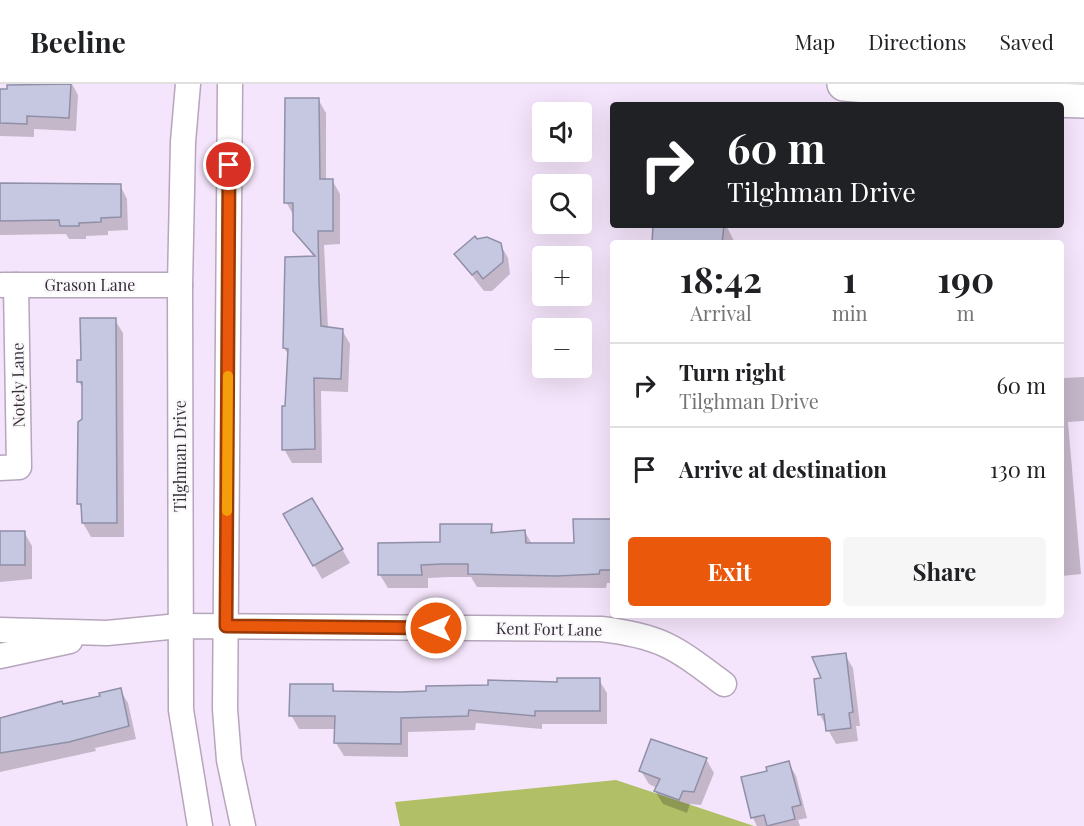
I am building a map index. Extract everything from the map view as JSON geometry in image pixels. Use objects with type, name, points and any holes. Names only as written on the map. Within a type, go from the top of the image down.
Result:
[{"type":"street","name":"Tilghman Drive","points":[[188,84],[183,142],[180,285],[179,626],[181,710],[200,826]]},
{"type":"street","points":[[230,84],[226,626],[228,739],[243,826]]},
{"type":"street","points":[[844,84],[1016,99],[1084,101]]},
{"type":"street","name":"Grason Lane","points":[[8,285],[180,285]]},
{"type":"street","name":"Notely Lane","points":[[0,468],[19,467],[8,285]]},
{"type":"street","name":"Kent Fort Lane","points":[[107,633],[179,626],[601,629],[634,632],[658,639],[680,651],[724,684]]},
{"type":"street","points":[[0,630],[107,633]]},
{"type":"street","points":[[0,656],[107,633]]},
{"type":"green space","points":[[616,780],[754,826],[400,826],[395,802]]},
{"type":"building","points":[[71,84],[69,118],[27,116],[27,124],[0,123],[0,89],[7,89],[7,85]]},
{"type":"building","points":[[285,98],[319,98],[320,179],[333,179],[333,231],[318,231],[319,282],[321,326],[343,329],[341,379],[314,378],[315,449],[282,450],[282,406],[285,406],[288,349],[283,348],[285,257],[315,256],[293,231],[293,203],[284,203]]},
{"type":"building","points":[[0,183],[121,184],[121,217],[101,218],[101,222],[79,223],[79,226],[60,226],[59,220],[0,221]]},
{"type":"building","points":[[653,228],[724,228],[722,240],[652,240]]},
{"type":"building","points":[[475,236],[477,239],[487,237],[501,243],[503,253],[503,262],[483,279],[477,271],[472,275],[454,254]]},
{"type":"building","points":[[80,318],[116,318],[117,523],[82,523],[81,504],[77,504],[78,422],[82,419],[82,382],[77,382],[77,360],[81,360]]},
{"type":"building","points":[[312,498],[343,549],[313,566],[283,514]]},
{"type":"building","points":[[573,519],[610,519],[610,570],[600,570],[599,574],[557,576],[468,574],[468,564],[442,564],[421,565],[422,575],[378,575],[378,543],[440,542],[440,524],[492,524],[491,533],[525,530],[526,543],[574,543]]},
{"type":"building","points":[[0,531],[25,531],[25,565],[0,565]]},
{"type":"building","points":[[846,653],[853,712],[849,713],[851,728],[826,731],[824,714],[818,715],[814,679],[821,678],[812,657]]},
{"type":"building","points":[[557,678],[600,678],[600,711],[535,711],[535,716],[469,710],[468,716],[401,718],[401,744],[334,743],[335,716],[289,716],[290,684],[333,684],[333,691],[400,692],[426,691],[426,686],[488,685],[488,680],[557,682]]},
{"type":"building","points":[[121,688],[129,726],[69,742],[0,753],[0,718],[62,701],[63,704],[100,696],[99,693]]},
{"type":"building","points":[[651,739],[707,758],[694,792],[683,791],[679,800],[654,791],[660,779],[639,771]]},
{"type":"building","points":[[789,761],[801,805],[792,807],[795,819],[767,826],[764,815],[751,818],[741,777],[767,771],[766,767]]},
{"type":"slow traffic","points":[[227,511],[228,376]]},
{"type":"route","points":[[229,165],[226,626],[436,628]]}]
